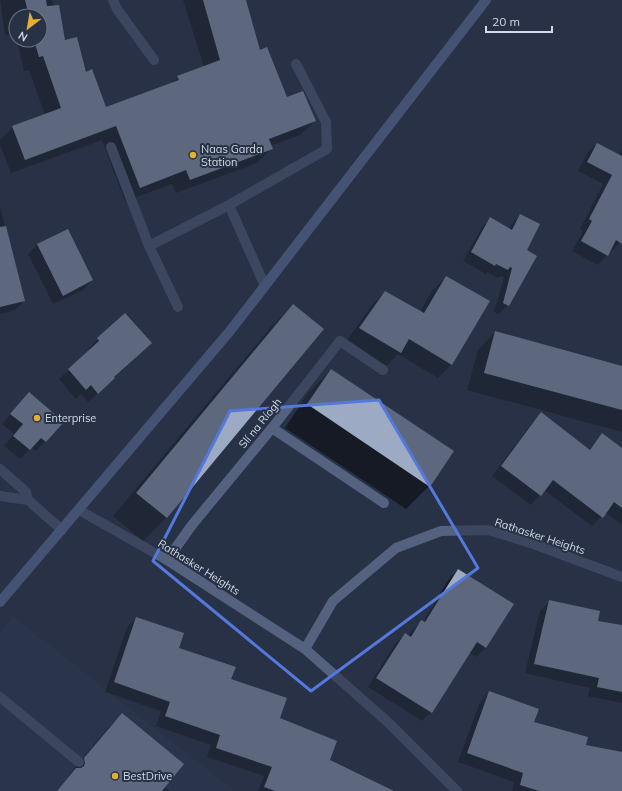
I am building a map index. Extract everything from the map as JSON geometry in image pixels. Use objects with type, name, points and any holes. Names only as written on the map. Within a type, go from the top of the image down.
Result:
[{"type":"main road","points":[[0,602],[230,331],[486,0]]},
{"type":"street","points":[[113,0],[117,9],[154,60]]},
{"type":"street","points":[[149,246],[229,205],[327,149],[326,122],[296,64]]},
{"type":"street","points":[[111,147],[149,246],[178,307]]},
{"type":"street","points":[[229,205],[265,286]]},
{"type":"street","name":"Slí na Ríogh","points":[[167,560],[192,525],[272,428],[340,341],[383,370]]},
{"type":"street","points":[[272,428],[384,503]]},
{"type":"street","points":[[0,469],[26,492],[28,500]]},
{"type":"street","points":[[0,496],[28,500],[62,530]]},
{"type":"street","name":"Rathasker Heights","points":[[79,510],[167,560],[305,649],[390,724],[457,791]]},
{"type":"street","name":"Rathasker Heights","points":[[305,649],[333,601],[396,548],[441,531],[488,530],[531,543],[622,578]]},
{"type":"street","points":[[0,697],[79,762]]},
{"type":"highlighted area","points":[[379,400],[478,568],[311,691],[153,561],[230,411]]},
{"type":"shaded area","points":[[13,617],[234,791],[0,791],[0,633]]},
{"type":"building","points":[[25,0],[46,0],[47,6],[59,5],[65,40],[77,37],[86,72],[92,69],[106,107],[179,80],[177,76],[220,60],[203,0],[246,0],[260,50],[267,47],[287,97],[303,91],[316,121],[269,139],[273,149],[190,180],[186,170],[140,188],[116,126],[25,160],[12,126],[61,108],[43,56],[39,57],[36,48],[48,48],[48,8],[27,8]]},
{"type":"building","points":[[597,143],[622,156],[622,244],[616,240],[608,256],[581,241],[592,221],[589,219],[612,175],[587,162]]},
{"type":"building","points":[[520,214],[540,224],[527,250],[537,256],[509,306],[503,303],[512,268],[510,267],[508,270],[496,264],[495,266],[471,252],[490,217],[512,230]]},
{"type":"building","points":[[6,226],[25,301],[0,307],[0,227]]},
{"type":"building","points":[[68,229],[93,280],[63,296],[37,244]]},
{"type":"building","points":[[446,276],[490,301],[452,365],[409,339],[401,353],[359,328],[385,291],[424,313]]},
{"type":"building","points":[[293,304],[324,329],[167,518],[136,493]]},
{"type":"building","points":[[125,313],[152,343],[114,377],[115,378],[98,394],[91,385],[86,390],[68,369],[99,341],[97,338]]},
{"type":"building","points":[[495,331],[622,366],[622,410],[484,373]]},
{"type":"building","points":[[331,369],[454,451],[430,487],[307,404]]},
{"type":"building","name":"Enterprise","points":[[29,392],[64,422],[46,442],[41,438],[30,450],[13,436],[23,424],[10,414]]},
{"type":"building","points":[[541,412],[590,450],[602,433],[622,448],[622,508],[614,502],[603,518],[553,480],[541,496],[501,466]]},
{"type":"building","points":[[458,569],[514,604],[486,648],[477,642],[432,713],[376,678],[405,633],[411,637],[421,620],[425,622]]},
{"type":"building","points":[[549,600],[600,611],[598,621],[622,625],[622,692],[597,687],[599,678],[534,664]]},
{"type":"building","points":[[136,617],[184,633],[179,648],[236,667],[231,679],[287,698],[280,718],[337,741],[330,760],[394,791],[275,791],[264,787],[272,767],[216,748],[220,735],[165,716],[170,702],[114,682]]},
{"type":"building","points":[[489,691],[539,709],[534,722],[588,737],[586,745],[622,752],[622,791],[539,791],[520,785],[523,773],[467,753]]},
{"type":"building","points":[[122,713],[184,764],[162,791],[57,791],[76,768],[81,768],[84,766],[84,758]]},
{"type":"place","name":"Naas Garda Station","points":[[193,155]]},
{"type":"place","name":"Enterprise","points":[[37,418]]},
{"type":"place","name":"BestDrive","points":[[115,776]]}]
